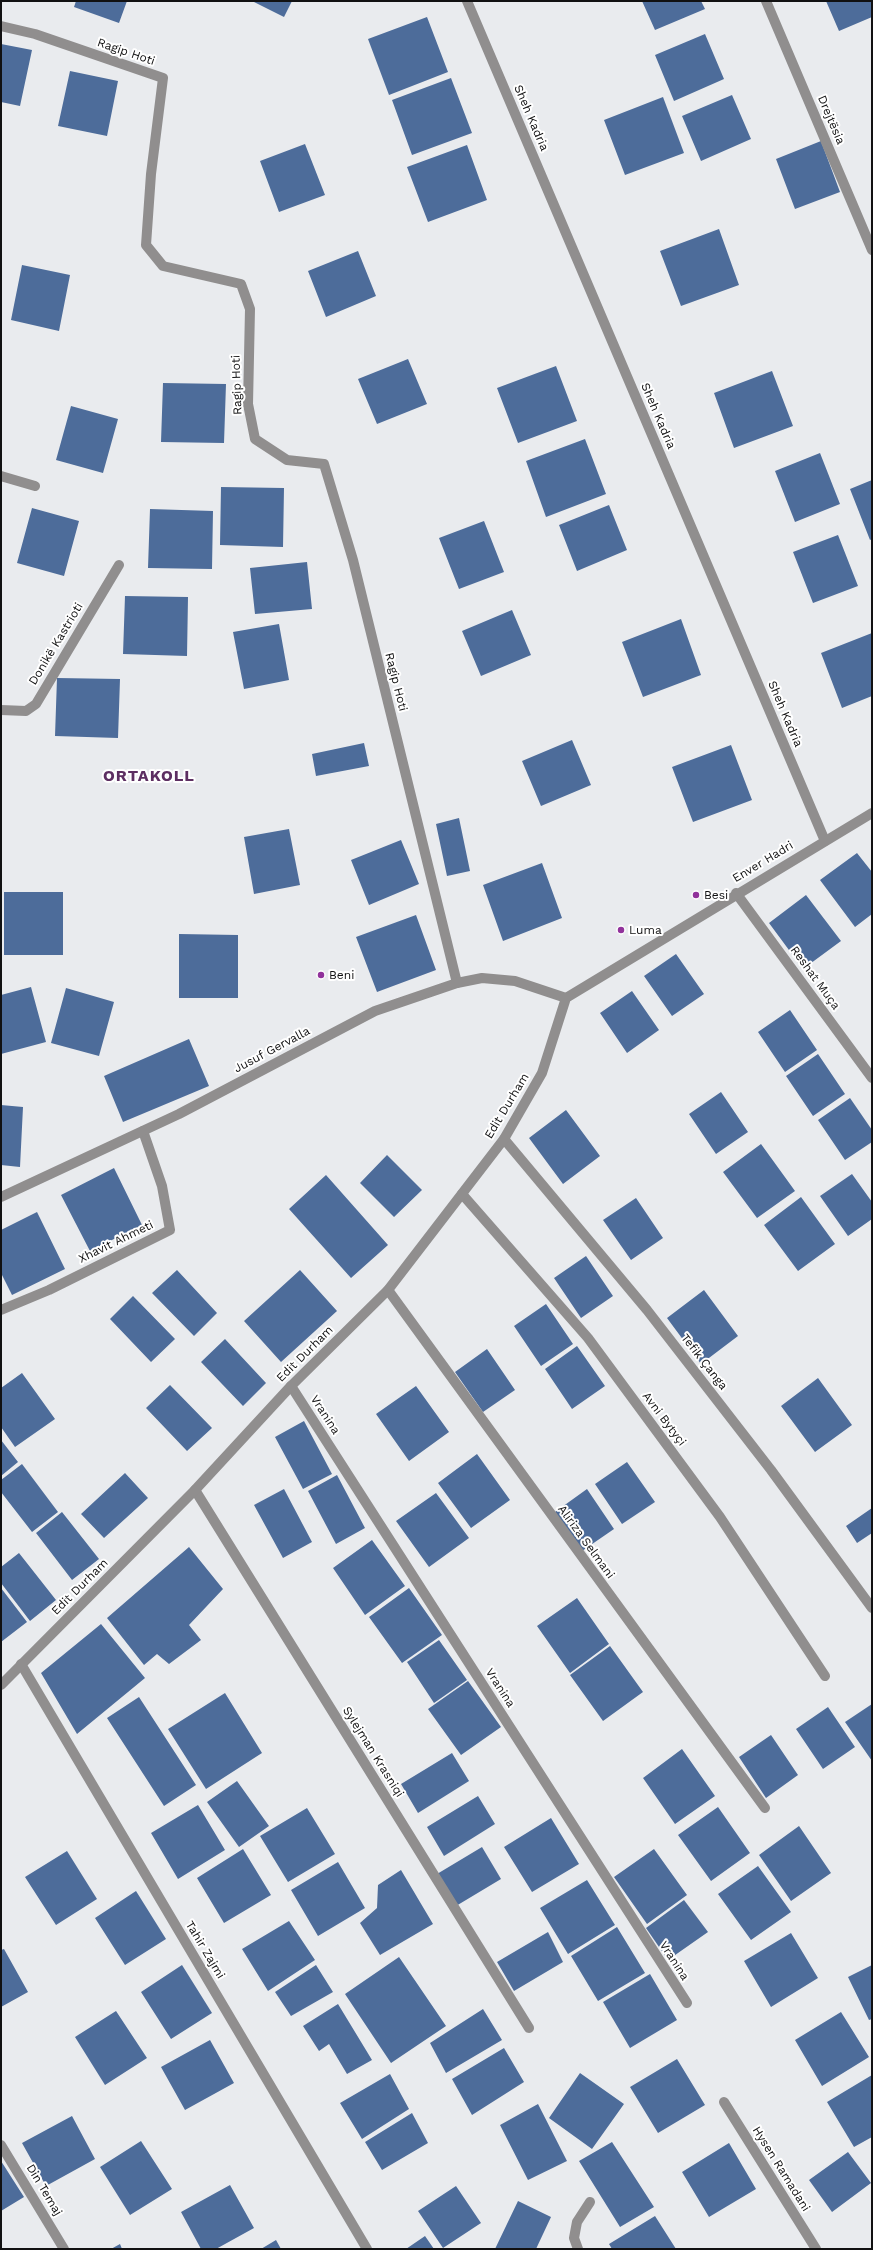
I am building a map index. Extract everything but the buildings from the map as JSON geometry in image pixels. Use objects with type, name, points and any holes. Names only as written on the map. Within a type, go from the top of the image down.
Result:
[{"type":"street","name":"Sheh Kadria","points":[[467,1],[825,841]]},
{"type":"street","name":"Drejtësia","points":[[766,1],[872,250]]},
{"type":"street","name":"Ragip Hoti","points":[[1,26],[35,34],[163,78],[151,174],[146,245],[162,266],[241,284],[250,310],[248,404],[255,438],[287,460],[324,464],[353,560],[458,983]]},
{"type":"street","points":[[1,476],[35,486]]},
{"type":"street","name":"Donikë Kastrioti","points":[[1,710],[26,711],[36,704],[119,565]]},
{"type":"street","name":"Enver Hadri","points":[[566,998],[736,893],[872,812]]},
{"type":"street","name":"Reshat Muça","points":[[736,893],[872,1078]]},
{"type":"street","name":"Jusuf Gervalla","points":[[1,1197],[143,1131],[375,1011],[458,983],[482,978],[515,981],[566,998]]},
{"type":"street","name":"Edit Durham","points":[[1,1685],[195,1490],[291,1386],[388,1290],[504,1139],[542,1073],[566,998]]},
{"type":"street","name":"Xhavit Ahmeti","points":[[1,1310],[48,1290],[170,1230],[162,1186],[143,1131]]},
{"type":"street","name":"Tefik Çanga","points":[[504,1139],[647,1310],[771,1470],[872,1608]]},
{"type":"street","name":"Avni Bytyçi","points":[[462,1194],[588,1338],[720,1517],[825,1676]]},
{"type":"street","name":"Aliriza Selmani","points":[[388,1290],[602,1587],[765,1808]]},
{"type":"street","name":"Vranina","points":[[291,1386],[686,2003]]},
{"type":"street","name":"Sylejman Krasniqi","points":[[195,1490],[529,2028]]},
{"type":"street","name":"Tahir Zajmi","points":[[21,1664],[367,2249]]},
{"type":"street","name":"Hysen Ramadani","points":[[724,2102],[816,2249]]},
{"type":"street","name":"Din Temaj","points":[[1,2145],[64,2249]]},
{"type":"street","points":[[578,2249],[574,2238],[577,2222],[590,2202]]},
{"type":"place","name":"Besi","points":[[696,895]]},
{"type":"place","name":"Luma","points":[[621,930]]},
{"type":"place","name":"Beni","points":[[321,975]]},
{"type":"district","name":"ORTAKOLL","points":[[149,776]]}]
